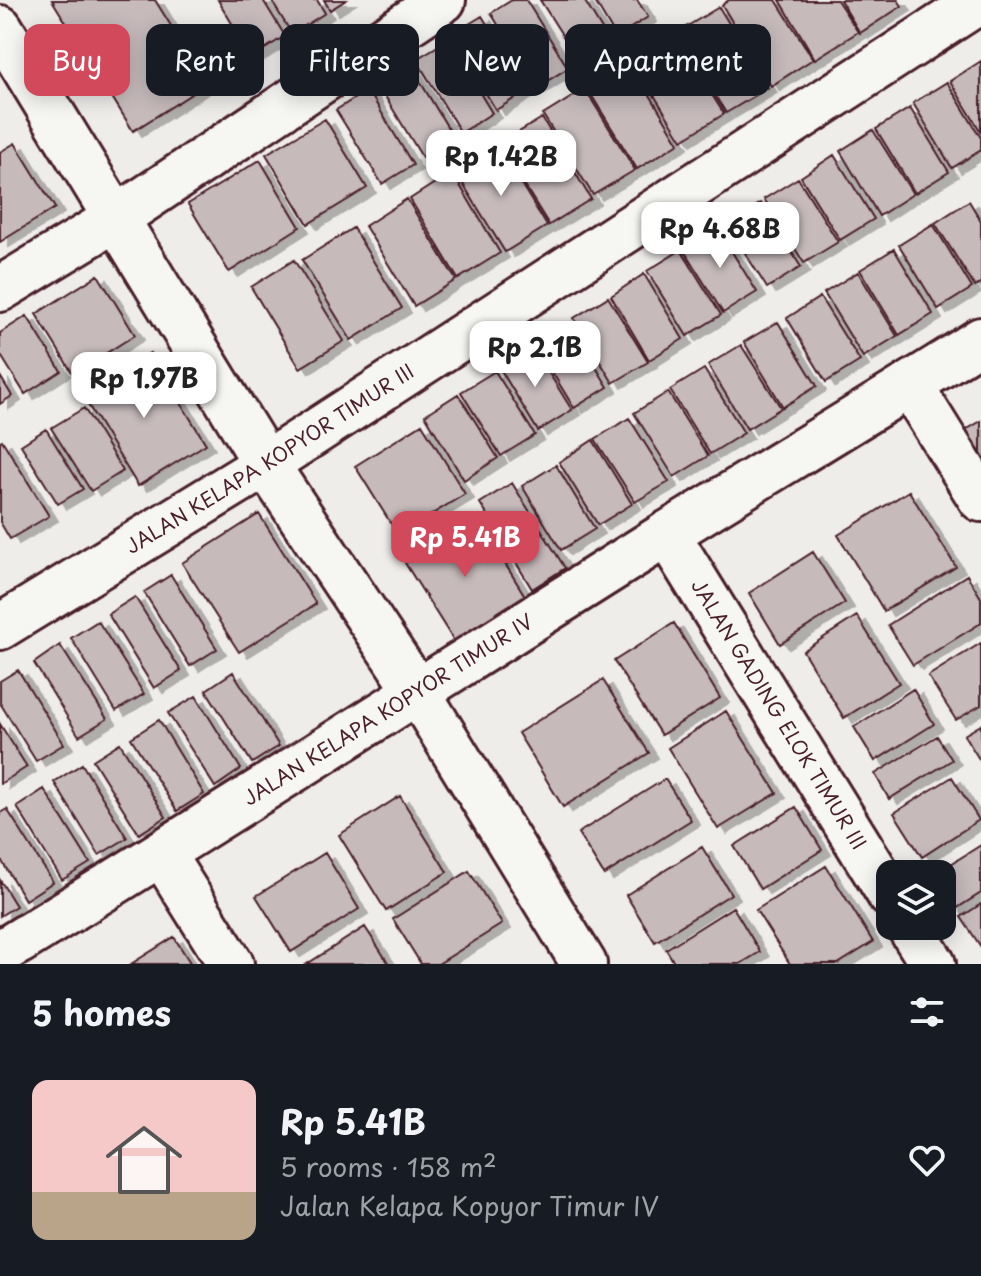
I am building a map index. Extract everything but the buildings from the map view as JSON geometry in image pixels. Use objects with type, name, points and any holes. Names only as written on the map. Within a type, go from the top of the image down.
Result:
[{"type":"street","points":[[0,289],[115,219],[443,0]]},
{"type":"street","name":"JALAN KELAPA KOPYOR TIMUR III","points":[[0,627],[266,464],[981,0]]},
{"type":"street","points":[[0,28],[266,464],[417,691],[584,964]]},
{"type":"street","name":"JALAN KELAPA KOPYOR TIMUR IV","points":[[0,953],[981,340]]},
{"type":"street","points":[[910,385],[981,499]]},
{"type":"street","name":"JALAN GADING ELOK TIMUR III","points":[[667,534],[876,872]]},
{"type":"street","points":[[162,854],[231,964]]},
{"type":"street","points":[[918,940],[933,964]]}]
